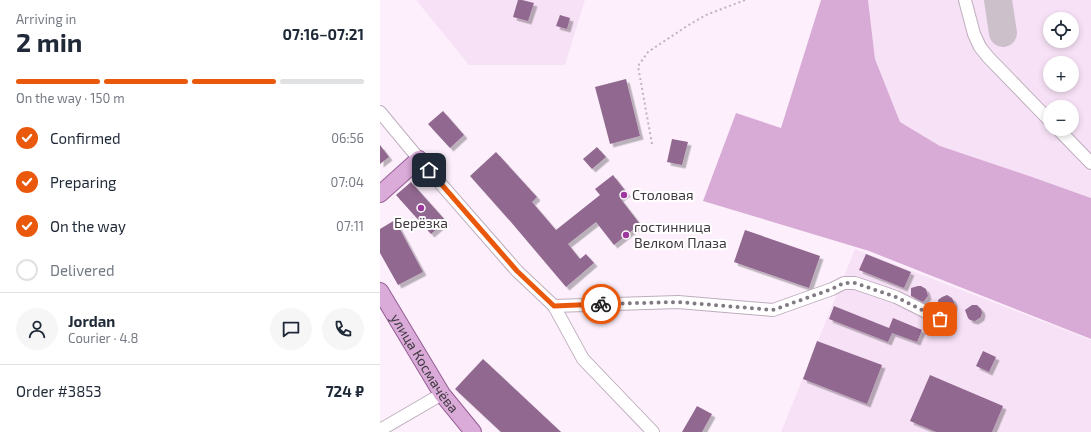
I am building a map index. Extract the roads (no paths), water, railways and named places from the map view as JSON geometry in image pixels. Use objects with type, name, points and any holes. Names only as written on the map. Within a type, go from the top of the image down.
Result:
[{"type":"main road","points":[[380,194],[419,159]]},
{"type":"main road","name":"улица Космачёва","points":[[380,291],[442,394],[473,432]]},
{"type":"street","points":[[965,0],[974,34],[980,47],[1043,114]]},
{"type":"street","points":[[380,112],[517,271],[554,306],[583,359],[653,432]]},
{"type":"street","points":[[1065,136],[1091,163]]},
{"type":"street","points":[[554,306],[678,302],[773,310],[832,289],[844,283],[855,283],[896,297],[940,319]]},
{"type":"street","points":[[380,430],[442,394]]},
{"type":"place","name":"Столовая","points":[[624,195]]},
{"type":"place","name":"Берёзка","points":[[421,208]]},
{"type":"place","name":"гостинница Велком Плаза","points":[[626,235]]}]
